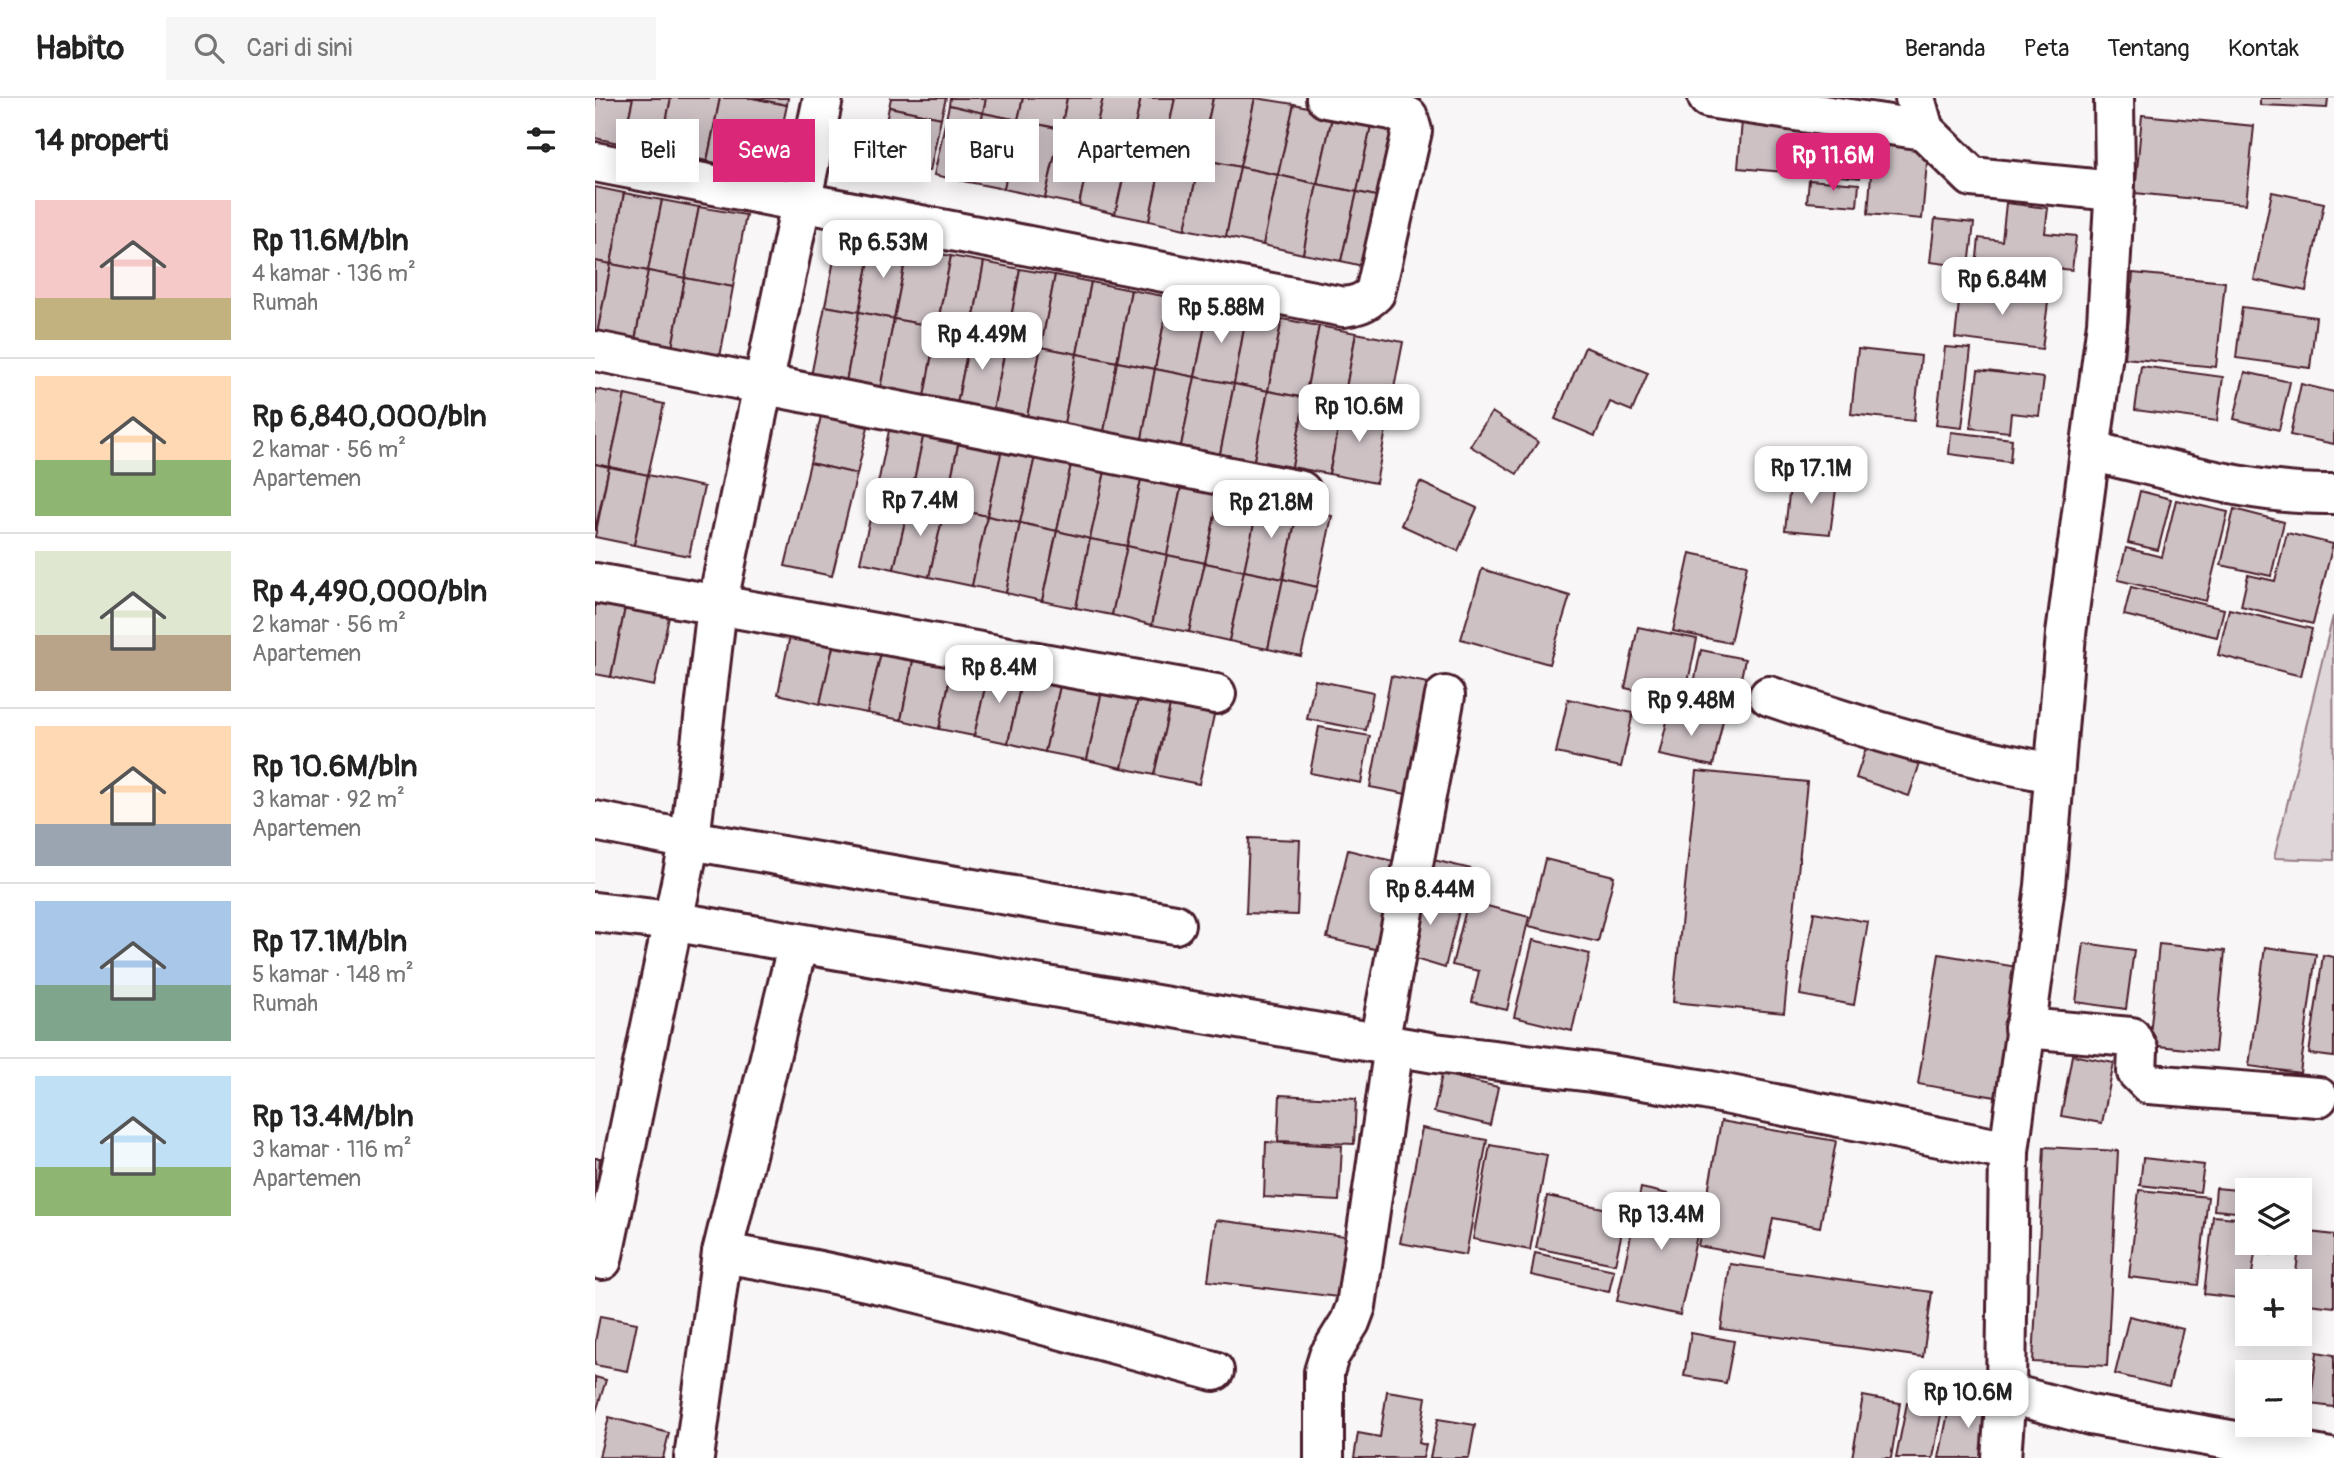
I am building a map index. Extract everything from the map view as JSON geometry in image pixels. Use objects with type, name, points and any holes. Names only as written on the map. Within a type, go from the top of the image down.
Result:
[{"type":"street","points":[[602,1260],[690,840],[717,606],[823,98]]},
{"type":"street","points":[[595,162],[1344,307],[1367,301],[1375,293],[1412,131],[1408,117],[1392,110],[1326,98]]},
{"type":"street","points":[[1707,98],[1920,114],[1972,177],[2114,191]]},
{"type":"street","points":[[2001,1458],[2006,1393],[2009,1151],[2045,886],[2066,634],[2107,323],[2114,191],[2114,98]]},
{"type":"street","points":[[595,351],[764,382],[1301,491]]},
{"type":"street","points":[[2090,451],[2214,479],[2307,495],[2334,494]]},
{"type":"street","points":[[595,583],[1216,694]]},
{"type":"street","points":[[1324,1458],[1324,1372],[1329,1356],[1350,1322],[1356,1306],[1386,1044],[1445,696]]},
{"type":"street","points":[[1769,696],[1895,738],[1974,759],[2054,773]]},
{"type":"street","points":[[595,821],[690,840],[1175,923]]},
{"type":"street","points":[[595,912],[798,943],[1386,1044],[1705,1090],[2009,1151]]},
{"type":"street","points":[[694,1458],[723,1253],[798,943]]},
{"type":"street","points":[[2024,1028],[2131,1037],[2138,1050],[2137,1072],[2148,1084],[2318,1097]]},
{"type":"street","points":[[723,1253],[813,1268],[1017,1318],[1214,1371]]},
{"type":"street","points":[[2006,1393],[2090,1415],[2330,1458]]},
{"type":"shaded area","points":[[2333,616],[2334,860],[2274,858]]},
{"type":"building","points":[[595,98],[633,98],[628,119],[616,119],[616,142],[595,138]]},
{"type":"building","points":[[633,98],[671,98],[667,119],[628,119]]},
{"type":"building","points":[[671,98],[720,98],[716,119],[713,119],[707,161],[699,159],[699,119],[667,119]]},
{"type":"building","points":[[720,98],[753,98],[787,105],[784,119],[716,119]]},
{"type":"building","points":[[753,98],[788,98],[787,105]]},
{"type":"building","points":[[891,98],[946,98],[941,118],[889,107]]},
{"type":"building","points":[[950,98],[986,98],[983,113],[949,105]]},
{"type":"building","points":[[986,98],[1023,98],[1018,119],[983,113]]},
{"type":"building","points":[[1023,98],[1067,98],[1063,119],[1053,119],[1053,127],[1039,124],[1039,119],[1018,119]]},
{"type":"building","points":[[1067,98],[1103,98],[1098,119],[1063,119]]},
{"type":"building","points":[[1103,98],[1141,98],[1136,119],[1098,119]]},
{"type":"building","points":[[1141,98],[1175,98],[1171,119],[1136,119]]},
{"type":"building","points":[[1175,98],[1213,98],[1209,119],[1171,119]]},
{"type":"building","points":[[1213,98],[1255,98],[1240,167],[1215,162],[1215,119],[1209,119]]},
{"type":"building","points":[[1255,98],[1294,104],[1278,175],[1240,167]]},
{"type":"building","points":[[2260,98],[2328,98],[2327,108],[2260,105]]},
{"type":"building","points":[[1294,104],[1333,113],[1317,184],[1278,175]]},
{"type":"building","points":[[949,105],[983,113],[982,119],[946,119]]},
{"type":"building","points":[[889,107],[941,118],[931,166],[931,119],[887,119]]},
{"type":"building","points":[[983,113],[1013,119],[982,119]]},
{"type":"building","points":[[1333,113],[1372,121],[1357,192],[1317,184]]},
{"type":"building","points":[[2142,115],[2254,126],[2246,204],[2135,193]]},
{"type":"building","points":[[1372,121],[1405,128],[1390,199],[1357,192]]},
{"type":"building","points":[[1742,121],[1802,127],[1798,173],[1738,168]]},
{"type":"building","points":[[945,124],[945,177],[934,175]]},
{"type":"building","points":[[1039,124],[1053,127],[1053,164],[1045,198],[1004,189],[1005,182],[1039,182]]},
{"type":"building","points":[[1814,129],[1864,134],[1860,178],[1809,173]]},
{"type":"building","points":[[713,132],[713,162],[707,161]]},
{"type":"building","points":[[1874,135],[1929,140],[1922,219],[1868,214]]},
{"type":"building","points":[[1215,162],[1240,167],[1226,237],[1185,229],[1195,182],[1215,182]]},
{"type":"building","points":[[1053,164],[1053,182],[1084,182],[1079,205],[1045,198]]},
{"type":"building","points":[[1240,167],[1278,175],[1263,245],[1226,237]]},
{"type":"building","points":[[1278,175],[1317,184],[1303,254],[1263,245]]},
{"type":"building","points":[[1809,180],[1859,184],[1857,206],[1807,202]]},
{"type":"building","points":[[968,182],[1005,182],[1004,189]]},
{"type":"building","points":[[1084,182],[1122,182],[1115,214],[1079,205]]},
{"type":"building","points":[[1122,182],[1157,182],[1149,221],[1115,214]]},
{"type":"building","points":[[1157,182],[1195,182],[1185,229],[1149,221]]},
{"type":"building","points":[[1317,184],[1357,192],[1341,261],[1303,254]]},
{"type":"building","points":[[595,187],[624,193],[611,264],[595,261]]},
{"type":"building","points":[[1357,192],[1390,199],[1375,269],[1341,261]]},
{"type":"building","points":[[2272,192],[2324,203],[2306,291],[2254,280]]},
{"type":"building","points":[[624,193],[662,200],[648,271],[611,264]]},
{"type":"building","points":[[662,200],[699,207],[685,278],[648,271]]},
{"type":"building","points":[[2006,203],[2048,208],[2045,233],[2076,236],[2072,270],[2041,267],[2039,284],[1975,277],[1979,238],[2002,241]]},
{"type":"building","points":[[699,207],[746,215],[733,287],[685,278]]},
{"type":"building","points":[[1935,219],[1974,223],[1969,267],[1930,262]]},
{"type":"building","points":[[839,234],[873,240],[859,312],[825,306]]},
{"type":"building","points":[[873,240],[908,247],[894,319],[859,312]]},
{"type":"building","points":[[908,247],[951,256],[937,327],[894,319]]},
{"type":"building","points":[[951,256],[984,262],[971,333],[937,327]]},
{"type":"building","points":[[595,261],[611,264],[597,334],[595,334]]},
{"type":"building","points":[[984,262],[1020,269],[1007,340],[971,333]]},
{"type":"building","points":[[611,264],[648,271],[635,341],[597,334]]},
{"type":"building","points":[[1020,269],[1055,275],[1041,347],[1007,340]]},
{"type":"building","points":[[648,271],[685,278],[672,348],[635,341]]},
{"type":"building","points":[[2133,273],[2225,282],[2216,367],[2125,358]]},
{"type":"building","points":[[1055,275],[1091,282],[1077,354],[1041,347]]},
{"type":"building","points":[[685,278],[733,287],[720,357],[672,348]]},
{"type":"building","points":[[1091,282],[1131,290],[1117,362],[1077,354]]},
{"type":"building","points":[[1961,285],[2049,295],[2042,349],[1955,338]]},
{"type":"building","points":[[1131,290],[1169,297],[1155,369],[1117,362]]},
{"type":"building","points":[[1169,297],[1209,305],[1195,377],[1155,369]]},
{"type":"building","points":[[1209,305],[1247,312],[1234,384],[1195,377]]},
{"type":"building","points":[[825,306],[859,312],[846,382],[811,376]]},
{"type":"building","points":[[2242,307],[2316,317],[2310,368],[2236,358]]},
{"type":"building","points":[[859,312],[894,319],[880,389],[846,382]]},
{"type":"building","points":[[1247,312],[1282,319],[1268,391],[1234,384]]},
{"type":"building","points":[[894,319],[937,327],[924,397],[880,389]]},
{"type":"building","points":[[1282,319],[1319,326],[1305,398],[1268,391]]},
{"type":"building","points":[[1319,326],[1356,333],[1343,405],[1305,398]]},
{"type":"building","points":[[937,327],[971,333],[957,404],[924,397]]},
{"type":"building","points":[[971,333],[1007,340],[993,411],[957,404]]},
{"type":"building","points":[[1356,333],[1403,342],[1389,414],[1343,405]]},
{"type":"building","points":[[1007,340],[1041,347],[1027,417],[993,411]]},
{"type":"building","points":[[1041,347],[1077,354],[1064,424],[1027,417]]},
{"type":"building","points":[[1585,347],[1648,373],[1632,411],[1610,402],[1595,436],[1555,419]]},
{"type":"building","points":[[1945,347],[1971,349],[1962,428],[1936,425]]},
{"type":"building","points":[[1858,349],[1921,356],[1914,421],[1851,414]]},
{"type":"building","points":[[1077,354],[1117,362],[1104,432],[1064,424]]},
{"type":"building","points":[[1117,362],[1155,369],[1142,439],[1104,432]]},
{"type":"building","points":[[2141,366],[2223,377],[2217,421],[2135,410]]},
{"type":"building","points":[[1155,369],[1195,377],[1181,446],[1142,439]]},
{"type":"building","points":[[1978,370],[2044,378],[2039,416],[2011,413],[2009,432],[1971,428]]},
{"type":"building","points":[[2245,372],[2290,382],[2279,430],[2234,419]]},
{"type":"building","points":[[1195,377],[1234,384],[1220,454],[1181,446]]},
{"type":"building","points":[[1234,384],[1268,391],[1254,460],[1220,454]]},
{"type":"building","points":[[2301,384],[2334,392],[2334,444],[2290,435]]},
{"type":"building","points":[[595,389],[625,395],[609,467],[595,464]]},
{"type":"building","points":[[1268,391],[1305,398],[1292,467],[1254,460]]},
{"type":"building","points":[[625,395],[664,404],[648,475],[609,467]]},
{"type":"building","points":[[1305,398],[1343,405],[1329,474],[1292,467]]},
{"type":"building","points":[[1343,405],[1389,414],[1376,483],[1329,474]]},
{"type":"building","points":[[1492,412],[1538,442],[1517,474],[1470,446]]},
{"type":"building","points":[[821,416],[868,427],[857,474],[810,463]]},
{"type":"building","points":[[891,421],[925,428],[910,500],[876,493]]},
{"type":"building","points":[[925,428],[960,436],[945,507],[910,500]]},
{"type":"building","points":[[1951,432],[2012,439],[2010,462],[1949,454]]},
{"type":"building","points":[[960,436],[1003,445],[987,516],[945,507]]},
{"type":"building","points":[[1003,445],[1036,452],[1020,523],[987,516]]},
{"type":"building","points":[[1036,452],[1072,460],[1057,531],[1020,523]]},
{"type":"building","points":[[1072,460],[1106,467],[1090,539],[1057,531]]},
{"type":"building","points":[[810,463],[857,474],[832,576],[785,566]]},
{"type":"building","points":[[595,464],[609,467],[595,531]]},
{"type":"building","points":[[609,467],[648,475],[634,545],[595,537]]},
{"type":"building","points":[[1106,467],[1142,475],[1127,546],[1090,539]]},
{"type":"building","points":[[648,475],[704,487],[689,556],[634,545]]},
{"type":"building","points":[[1142,475],[1182,483],[1167,555],[1127,546]]},
{"type":"building","points":[[1791,477],[1837,482],[1830,534],[1785,530]]},
{"type":"building","points":[[1420,482],[1477,508],[1458,551],[1401,525]]},
{"type":"building","points":[[1182,483],[1220,492],[1205,563],[1167,555]]},
{"type":"building","points":[[2140,491],[2171,499],[2158,550],[2128,543]]},
{"type":"building","points":[[1220,492],[1259,500],[1244,571],[1205,563]]},
{"type":"building","points":[[876,493],[910,500],[894,569],[860,562]]},
{"type":"building","points":[[910,500],[945,507],[929,577],[894,569]]},
{"type":"building","points":[[1259,500],[1298,509],[1283,579],[1244,571]]},
{"type":"building","points":[[2176,500],[2228,512],[2206,601],[2118,580],[2126,548],[2162,557]]},
{"type":"building","points":[[945,507],[987,516],[972,586],[929,577]]},
{"type":"building","points":[[1298,509],[1332,516],[1317,587],[1283,579]]},
{"type":"building","points":[[2234,509],[2284,522],[2271,576],[2221,565]]},
{"type":"building","points":[[987,516],[1020,523],[1006,593],[972,586]]},
{"type":"building","points":[[1020,523],[1057,531],[1042,601],[1006,593]]},
{"type":"building","points":[[1057,531],[1090,539],[1076,608],[1042,601]]},
{"type":"building","points":[[2287,533],[2333,544],[2313,624],[2241,606],[2248,575],[2275,581]]},
{"type":"building","points":[[1090,539],[1127,546],[1112,615],[1076,608]]},
{"type":"building","points":[[1127,546],[1167,555],[1152,625],[1112,615]]},
{"type":"building","points":[[1690,553],[1747,565],[1730,643],[1673,631]]},
{"type":"building","points":[[1167,555],[1205,563],[1189,632],[1152,625]]},
{"type":"building","points":[[1205,563],[1244,571],[1229,641],[1189,632]]},
{"type":"building","points":[[1482,569],[1570,596],[1549,664],[1461,639]]},
{"type":"building","points":[[1244,571],[1283,579],[1268,649],[1229,641]]},
{"type":"building","points":[[1283,579],[1317,587],[1301,656],[1268,649]]},
{"type":"building","points":[[2131,587],[2224,609],[2217,637],[2124,615]]},
{"type":"building","points":[[595,601],[625,608],[611,677],[595,674]]},
{"type":"building","points":[[625,608],[669,617],[654,686],[611,677]]},
{"type":"building","points":[[2229,609],[2312,629],[2301,676],[2218,655]]},
{"type":"building","points":[[792,625],[836,634],[820,704],[778,694]]},
{"type":"building","points":[[1638,627],[1697,639],[1684,701],[1625,688]]},
{"type":"building","points":[[836,634],[883,644],[867,713],[820,704]]},
{"type":"building","points":[[883,644],[915,651],[901,720],[867,713]]},
{"type":"building","points":[[1701,650],[1745,659],[1734,712],[1690,702]]},
{"type":"building","points":[[915,651],[954,660],[939,729],[901,720]]},
{"type":"building","points":[[954,660],[990,666],[974,736],[939,729]]},
{"type":"building","points":[[990,666],[1023,674],[1008,743],[974,736]]},
{"type":"building","points":[[1023,674],[1061,682],[1045,752],[1008,743]]},
{"type":"building","points":[[1391,676],[1439,685],[1417,796],[1370,787]]},
{"type":"building","points":[[1315,680],[1373,692],[1366,730],[1307,719]]},
{"type":"building","points":[[1061,682],[1102,691],[1087,760],[1045,752]]},
{"type":"building","points":[[1102,691],[1138,699],[1122,768],[1087,760]]},
{"type":"building","points":[[1138,699],[1170,706],[1154,775],[1122,768]]},
{"type":"building","points":[[1568,699],[1633,713],[1621,767],[1556,753]]},
{"type":"building","points":[[1170,706],[1214,715],[1199,784],[1154,775]]},
{"type":"building","points":[[1670,709],[1723,720],[1713,766],[1659,755]]},
{"type":"building","points":[[1319,727],[1370,736],[1361,783],[1310,773]]},
{"type":"building","points":[[1870,736],[1923,754],[1909,796],[1856,778]]},
{"type":"building","points":[[1697,771],[1807,782],[1784,1013],[1673,1002]]},
{"type":"building","points":[[1249,838],[1300,840],[1297,915],[1246,913]]},
{"type":"building","points":[[1348,850],[1401,863],[1379,950],[1327,938]]},
{"type":"building","points":[[1417,856],[1471,869],[1466,893],[1412,880]]},
{"type":"building","points":[[1545,859],[1614,876],[1598,942],[1529,926]]},
{"type":"building","points":[[1415,887],[1462,898],[1445,968],[1399,954]]},
{"type":"building","points":[[1468,901],[1529,917],[1507,1010],[1472,1002],[1479,971],[1452,965]]},
{"type":"building","points":[[1814,912],[1868,922],[1854,1005],[1800,995]]},
{"type":"building","points":[[1533,940],[1590,954],[1572,1031],[1514,1017]]},
{"type":"building","points":[[2084,943],[2134,950],[2126,1009],[2076,1002]]},
{"type":"building","points":[[2159,944],[2225,951],[2215,1052],[2149,1045]]},
{"type":"building","points":[[2265,947],[2316,954],[2300,1073],[2249,1066]]},
{"type":"building","points":[[1939,954],[2023,968],[2002,1098],[1918,1084]]},
{"type":"building","points":[[2323,955],[2334,957],[2334,1057],[2309,1054]]},
{"type":"building","points":[[2072,1055],[2114,1063],[2102,1123],[2061,1116]]},
{"type":"building","points":[[1442,1074],[1498,1087],[1490,1125],[1434,1112]]},
{"type":"building","points":[[1280,1095],[1356,1099],[1354,1144],[1278,1141]]},
{"type":"building","points":[[1721,1121],[1836,1141],[1820,1227],[1773,1218],[1765,1258],[1698,1246]]},
{"type":"building","points":[[1422,1128],[1487,1140],[1466,1255],[1400,1243]]},
{"type":"building","points":[[1266,1142],[1342,1146],[1339,1201],[1264,1197]]},
{"type":"building","points":[[1490,1145],[1547,1155],[1530,1250],[1473,1239]]},
{"type":"building","points":[[2044,1147],[2118,1151],[2107,1366],[2033,1362]]},
{"type":"building","points":[[595,1158],[600,1158],[595,1210]]},
{"type":"building","points":[[2143,1158],[2204,1165],[2200,1192],[2140,1185]]},
{"type":"building","points":[[1641,1188],[1704,1202],[1680,1315],[1617,1301]]},
{"type":"building","points":[[2216,1188],[2235,1190],[2235,1212],[2214,1210]]},
{"type":"building","points":[[2139,1190],[2208,1197],[2198,1285],[2129,1277]]},
{"type":"building","points":[[1547,1196],[1626,1213],[1615,1264],[1536,1248]]},
{"type":"building","points":[[2213,1216],[2235,1218],[2235,1255],[2255,1255],[2253,1269],[2235,1269],[2235,1298],[2204,1294]]},
{"type":"building","points":[[1216,1220],[1362,1238],[1354,1299],[1208,1281]]},
{"type":"building","points":[[2312,1232],[2334,1235],[2334,1307],[2312,1304],[2312,1269],[2296,1269],[2298,1255],[2312,1255]]},
{"type":"building","points":[[1535,1253],[1614,1270],[1609,1292],[1531,1275]]},
{"type":"building","points":[[1730,1264],[1932,1292],[1923,1357],[1721,1329]]},
{"type":"building","points":[[600,1316],[637,1323],[627,1371],[595,1365],[595,1342]]},
{"type":"building","points":[[2129,1316],[2183,1329],[2169,1387],[2115,1374]]},
{"type":"building","points":[[1691,1333],[1734,1341],[1726,1383],[1684,1376]]},
{"type":"building","points":[[2317,1352],[2334,1355],[2334,1407],[2312,1404]]},
{"type":"building","points":[[595,1377],[606,1380],[595,1415]]},
{"type":"building","points":[[1387,1391],[1426,1397],[1419,1443],[1426,1445],[1423,1458],[1354,1458],[1358,1433],[1380,1437]]},
{"type":"building","points":[[1863,1396],[1900,1403],[1891,1458],[1852,1458]]},
{"type":"building","points":[[1951,1398],[1996,1406],[1987,1458],[1939,1458]]},
{"type":"building","points":[[1907,1403],[1942,1409],[1933,1458],[1896,1458]]},
{"type":"building","points":[[609,1417],[669,1433],[663,1458],[599,1457]]},
{"type":"building","points":[[1438,1419],[1475,1425],[1469,1458],[1430,1458]]}]
